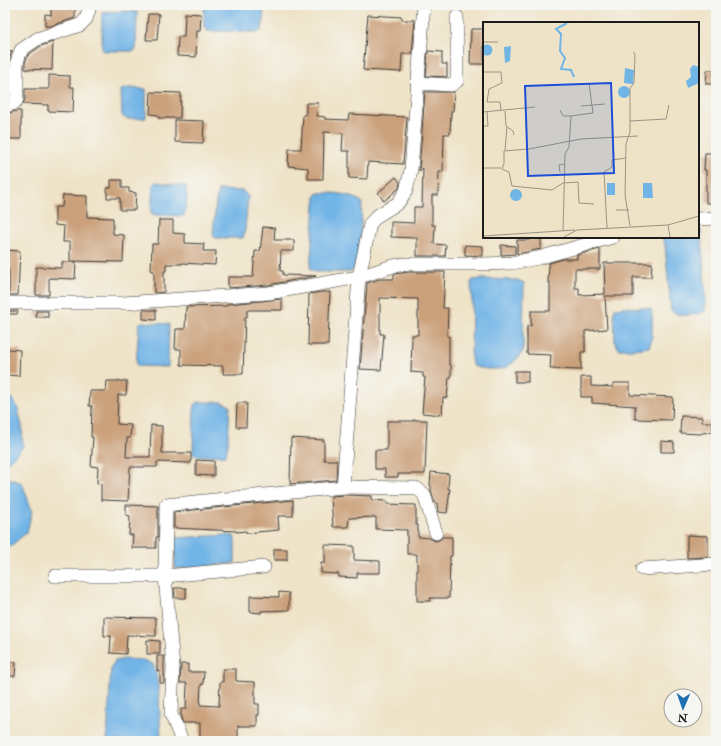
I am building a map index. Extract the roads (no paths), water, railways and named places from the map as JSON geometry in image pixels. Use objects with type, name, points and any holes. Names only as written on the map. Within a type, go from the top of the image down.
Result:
[{"type":"street","points":[[5,106],[15,103],[17,99],[17,62],[21,50],[36,39],[80,25],[86,19],[89,10],[88,5]]},
{"type":"street","points":[[343,487],[359,277],[370,224],[377,216],[398,203],[406,191],[411,170],[424,5]]},
{"type":"street","points":[[417,83],[451,85],[457,81],[457,17]]},
{"type":"street","points":[[699,219],[716,218]]},
{"type":"street","points":[[5,303],[124,303],[269,293],[359,277],[393,266],[407,264],[512,263],[538,258],[609,238]]},
{"type":"street","points":[[182,741],[171,714],[173,667],[165,576],[166,505],[343,487],[416,488],[424,494],[436,533]]},
{"type":"street","points":[[642,569],[716,564]]},
{"type":"street","points":[[55,576],[165,576],[264,567]]},
{"type":"water","points":[[204,5],[264,5],[263,25],[261,31],[207,31],[204,27]]},
{"type":"water","points":[[125,11],[137,12],[136,49],[134,51],[102,50],[102,13]]},
{"type":"water","points":[[128,88],[146,89],[146,118],[127,119],[122,116],[121,90]]},
{"type":"water","points":[[155,182],[186,186],[187,199],[184,216],[151,214],[153,185]]},
{"type":"water","points":[[218,190],[243,191],[248,196],[243,238],[215,238],[213,234]]},
{"type":"water","points":[[318,193],[341,194],[362,202],[359,249],[357,259],[351,272],[316,272],[310,269],[315,205],[316,196]]},
{"type":"water","points":[[699,229],[701,230],[706,303],[705,311],[692,315],[683,315],[671,311],[665,245],[662,238],[699,238]]},
{"type":"water","points":[[473,280],[518,280],[524,283],[523,351],[514,362],[504,368],[484,369],[472,365],[471,282]]},
{"type":"water","points":[[623,307],[651,309],[652,329],[649,347],[619,349],[615,342],[614,312],[615,308]]},
{"type":"water","points":[[141,322],[169,324],[168,367],[136,365],[139,324]]},
{"type":"water","points":[[5,390],[17,406],[22,426],[23,447],[9,461],[5,461]]},
{"type":"water","points":[[200,402],[222,402],[230,406],[226,455],[194,455],[194,405]]},
{"type":"water","points":[[5,477],[22,483],[32,511],[27,532],[5,551]]},
{"type":"water","points":[[227,535],[234,536],[235,563],[175,568],[175,538]]},
{"type":"water","points":[[124,659],[143,660],[153,664],[159,690],[161,735],[159,741],[107,741],[111,668],[115,661]]}]
